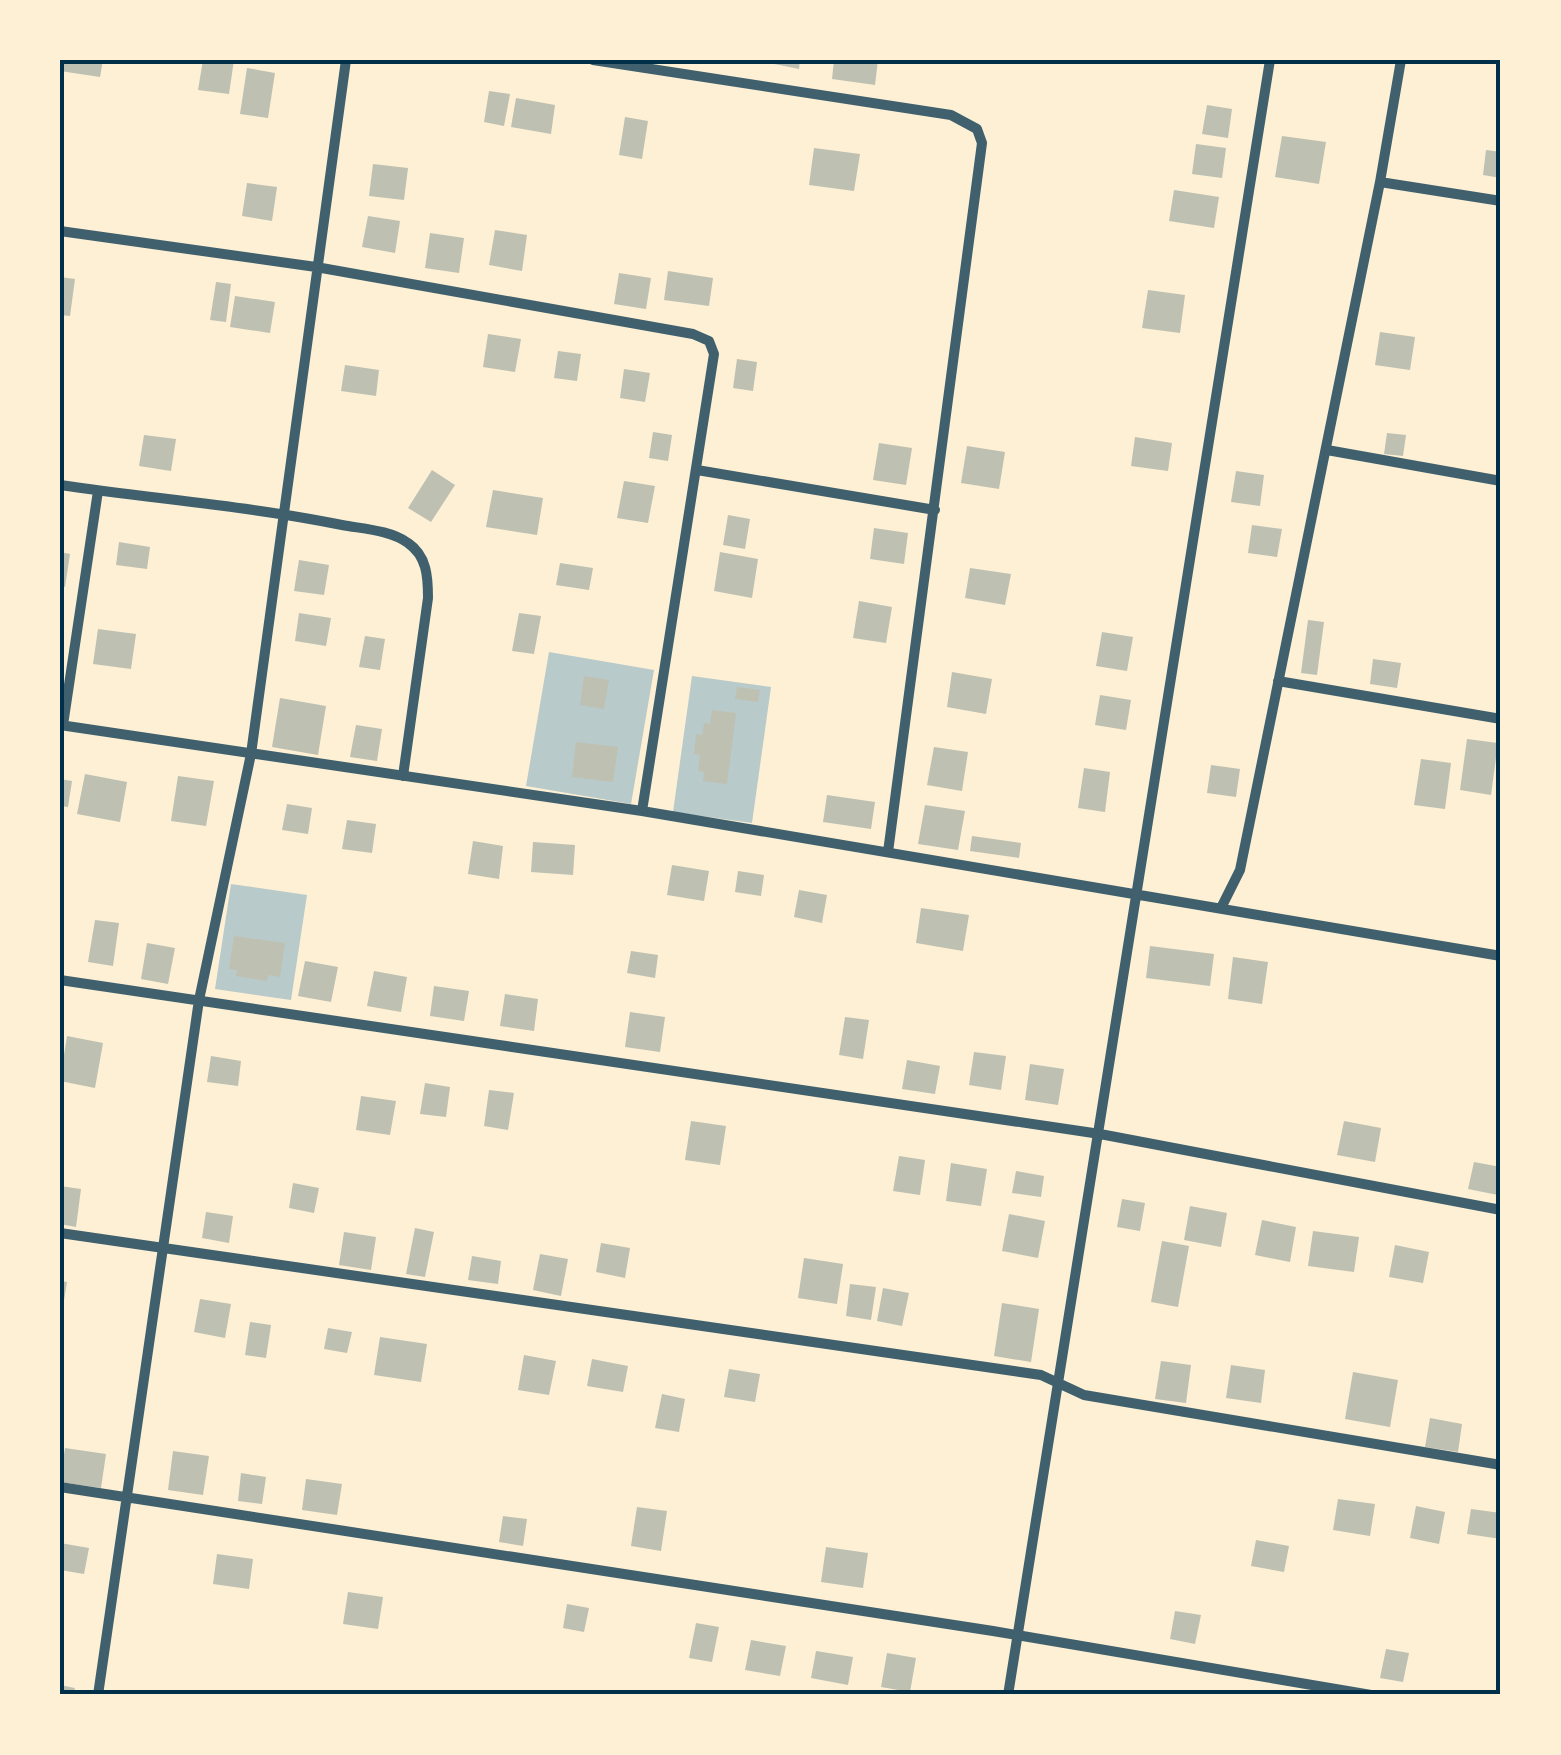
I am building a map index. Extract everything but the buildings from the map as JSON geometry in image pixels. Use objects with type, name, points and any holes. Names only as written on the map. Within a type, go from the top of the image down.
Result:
[{"type":"street","points":[[98,1695],[199,1000],[251,754],[346,60]]},
{"type":"street","points":[[593,60],[951,116],[978,129],[982,143],[888,852]]},
{"type":"street","points":[[1008,1695],[1270,60]]},
{"type":"street","points":[[1221,908],[1240,870],[1380,182],[1401,60]]},
{"type":"street","points":[[1380,182],[1501,201]]},
{"type":"street","points":[[60,230],[316,267],[694,334],[708,341],[714,354],[642,811]]},
{"type":"street","points":[[1326,450],[1501,481]]},
{"type":"street","points":[[697,470],[935,510]]},
{"type":"street","points":[[60,486],[284,513],[388,534],[420,555],[428,575],[428,598],[403,776]]},
{"type":"street","points":[[98,491],[62,725],[642,811],[1501,956]]},
{"type":"street","points":[[1278,681],[1501,719]]},
{"type":"street","points":[[60,980],[1100,1134],[1501,1210]]},
{"type":"street","points":[[60,1233],[1041,1375],[1084,1395],[1501,1464]]},
{"type":"street","points":[[60,1487],[993,1631],[1371,1695]]},
{"type":"shaded area","points":[[549,652],[654,670],[631,804],[526,786]]},
{"type":"shaded area","points":[[692,676],[771,687],[752,823],[673,812]]},
{"type":"shaded area","points":[[231,884],[307,895],[291,1000],[215,989]]}]
